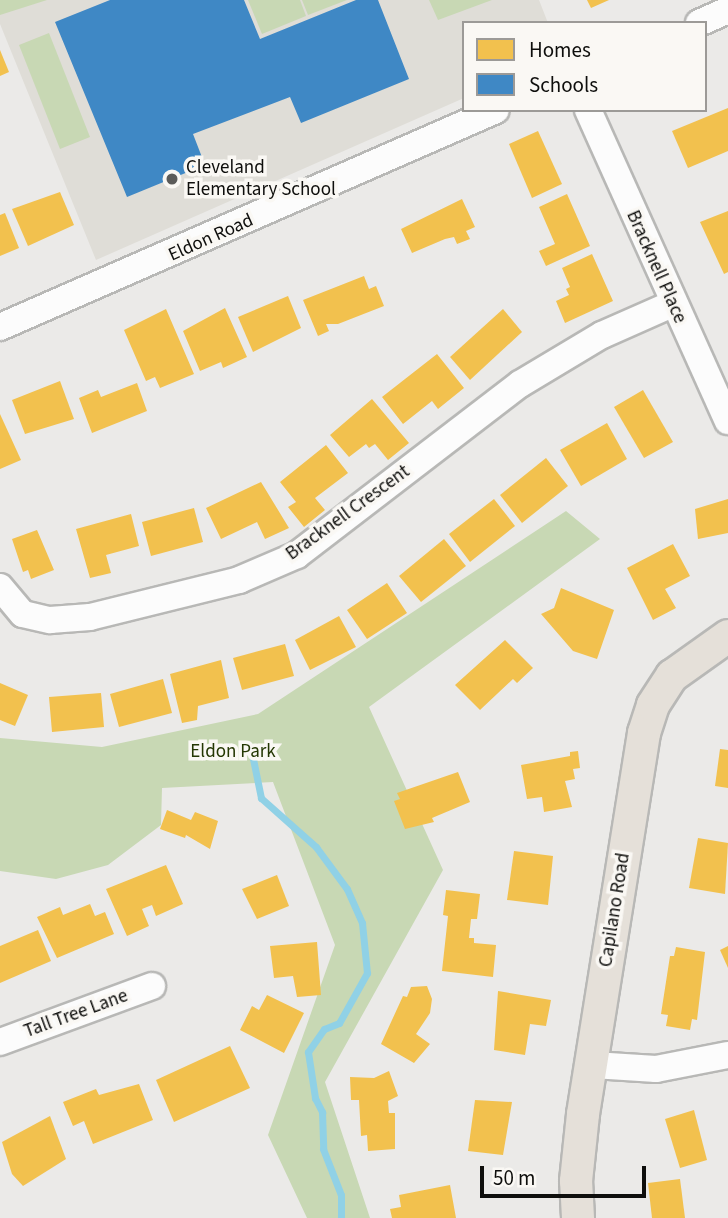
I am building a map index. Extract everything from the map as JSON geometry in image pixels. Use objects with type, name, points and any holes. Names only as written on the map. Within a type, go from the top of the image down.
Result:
[{"type":"main road","name":"Capilano Road","points":[[578,1218],[576,1181],[650,714],[672,676],[728,636]]},
{"type":"street","name":"Eldon Road","points":[[0,327],[491,112]]},
{"type":"street","name":"Bracknell Place","points":[[588,112],[671,304],[728,421]]},
{"type":"street","name":"Bracknell Crescent","points":[[0,587],[23,614],[50,620],[90,617],[239,580],[297,555],[520,384],[602,335],[671,304]]},
{"type":"street","name":"Tall Tree Lane","points":[[0,1042],[152,986]]},
{"type":"street","points":[[593,1065],[656,1069],[728,1055]]},
{"type":"shaded area","name":"Cleveland Elementary School","points":[[0,0],[539,0],[547,21],[462,21],[462,99],[96,260],[0,24]]},
{"type":"green space","points":[[0,0],[47,0],[0,15]]},
{"type":"green space","points":[[248,0],[300,0],[306,16],[262,34]]},
{"type":"green space","points":[[302,0],[347,0],[308,15]]},
{"type":"green space","points":[[429,0],[492,0],[438,20]]},
{"type":"green space","points":[[49,33],[90,137],[60,149],[19,45]]},
{"type":"green space","name":"Eldon Park","points":[[566,511],[600,539],[369,707],[443,870],[325,1082],[370,1218],[307,1218],[268,1135],[335,945],[273,782],[162,788],[161,825],[108,865],[56,879],[0,871],[0,738],[102,747],[258,714]]},
{"type":"building: Homes","points":[[587,0],[609,0],[591,8]]},
{"type":"building: Homes","points":[[0,50],[9,72],[0,76]]},
{"type":"building: Homes","points":[[728,108],[728,151],[688,168],[672,131]]},
{"type":"building: Homes","points":[[538,131],[562,184],[532,198],[509,144]]},
{"type":"building: Homes","points":[[60,192],[74,225],[28,246],[12,209]]},
{"type":"building: Homes","points":[[567,194],[590,246],[546,266],[539,251],[555,244],[539,207]]},
{"type":"building: Homes","points":[[462,199],[475,227],[466,231],[470,239],[457,244],[454,237],[445,239],[412,253],[401,229]]},
{"type":"building: Homes","points":[[728,211],[728,272],[724,274],[700,222]]},
{"type":"building: Homes","points":[[5,213],[19,248],[0,256],[0,215]]},
{"type":"building: Homes","points":[[592,254],[613,301],[565,323],[556,301],[569,295],[566,289],[570,287],[562,268]]},
{"type":"building: Homes","points":[[364,276],[369,289],[376,286],[384,306],[338,324],[326,324],[329,331],[318,336],[303,300]]},
{"type":"building: Homes","points":[[288,296],[301,328],[253,352],[238,317]]},
{"type":"building: Homes","points":[[225,308],[247,357],[223,368],[221,362],[200,371],[183,331]]},
{"type":"building: Homes","points":[[166,309],[194,374],[160,388],[155,377],[146,381],[124,330]]},
{"type":"building: Homes","points":[[503,309],[522,332],[470,380],[450,357]]},
{"type":"building: Homes","points":[[437,354],[464,388],[438,409],[432,401],[403,424],[382,397]]},
{"type":"building: Homes","points":[[60,381],[74,419],[25,434],[12,400]]},
{"type":"building: Homes","points":[[137,383],[147,411],[92,433],[79,398],[98,390],[101,397]]},
{"type":"building: Homes","points":[[643,390],[673,442],[644,458],[614,407]]},
{"type":"building: Homes","points":[[372,399],[409,443],[388,460],[375,444],[369,448],[366,444],[349,457],[330,435]]},
{"type":"building: Homes","points":[[0,414],[21,460],[0,469]]},
{"type":"building: Homes","points":[[607,423],[627,459],[581,486],[560,450]]},
{"type":"building: Homes","points":[[326,445],[348,473],[315,498],[325,510],[304,527],[288,507],[296,502],[280,482]]},
{"type":"building: Homes","points":[[546,458],[568,486],[522,523],[500,495]]},
{"type":"building: Homes","points":[[261,482],[289,528],[265,539],[257,522],[221,539],[206,508]]},
{"type":"building: Homes","points":[[494,499],[515,526],[470,562],[449,534]]},
{"type":"building: Homes","points":[[728,499],[728,533],[698,539],[695,509]]},
{"type":"building: Homes","points":[[194,508],[203,542],[151,556],[142,522]]},
{"type":"building: Homes","points":[[131,514],[139,546],[106,555],[111,573],[90,578],[76,529]]},
{"type":"building: Homes","points":[[37,530],[54,570],[31,579],[28,570],[23,572],[12,539]]},
{"type":"building: Homes","points":[[444,539],[466,566],[421,602],[399,576]]},
{"type":"building: Homes","points":[[673,544],[690,576],[665,589],[676,608],[653,620],[627,568]]},
{"type":"building: Homes","points":[[387,583],[407,613],[367,639],[347,610]]},
{"type":"building: Homes","points":[[561,588],[614,610],[597,659],[573,651],[541,614],[554,608]]},
{"type":"building: Homes","points":[[339,616],[356,647],[310,670],[295,640]]},
{"type":"building: Homes","points":[[505,640],[533,668],[517,683],[513,679],[480,710],[455,685]]},
{"type":"building: Homes","points":[[285,644],[294,676],[242,690],[233,658]]},
{"type":"building: Homes","points":[[221,660],[229,698],[198,706],[197,720],[182,723],[170,674]]},
{"type":"building: Homes","points":[[163,679],[172,713],[119,727],[110,694]]},
{"type":"building: Homes","points":[[0,683],[28,695],[15,726],[0,720]]},
{"type":"building: Homes","points":[[101,693],[104,727],[52,732],[49,697]]},
{"type":"building: Homes","points":[[720,749],[728,750],[728,788],[715,786]]},
{"type":"building: Homes","points":[[578,751],[580,768],[573,769],[575,779],[565,781],[572,807],[544,812],[542,797],[527,799],[521,765],[570,756],[570,752]]},
{"type":"building: Homes","points":[[458,772],[470,802],[432,818],[434,822],[405,829],[394,801],[400,799],[397,793]]},
{"type":"building: Homes","points":[[167,810],[191,820],[195,812],[218,821],[210,849],[186,835],[185,838],[160,829]]},
{"type":"building: Homes","points":[[698,838],[728,843],[725,894],[689,888]]},
{"type":"building: Homes","points":[[514,851],[553,856],[548,905],[507,900]]},
{"type":"building: Homes","points":[[166,865],[183,904],[156,916],[152,905],[142,909],[149,926],[127,936],[106,889]]},
{"type":"building: Homes","points":[[277,875],[289,906],[257,919],[242,889]]},
{"type":"building: Homes","points":[[446,890],[480,894],[477,919],[471,919],[469,938],[474,938],[474,943],[496,945],[493,977],[442,971],[448,916],[443,915]]},
{"type":"building: Homes","points":[[90,904],[95,916],[105,912],[114,934],[57,958],[37,917],[60,907],[63,915]]},
{"type":"building: Homes","points":[[38,930],[51,961],[0,983],[0,946]]},
{"type":"building: Homes","points":[[317,942],[321,995],[297,997],[293,976],[274,978],[270,946]]},
{"type":"building: Homes","points":[[728,946],[728,968],[720,950]]},
{"type":"building: Homes","points":[[676,947],[705,952],[697,1020],[692,1019],[690,1030],[666,1026],[668,1015],[661,1014],[670,956],[674,956]]},
{"type":"building: Homes","points":[[427,986],[432,999],[430,1013],[416,1034],[430,1044],[414,1063],[381,1044],[403,996],[407,997],[411,987]]},
{"type":"building: Homes","points":[[498,991],[551,1000],[546,1026],[530,1024],[525,1055],[494,1050]]},
{"type":"building: Homes","points":[[267,995],[304,1013],[284,1053],[240,1030],[252,1006],[259,1010]]},
{"type":"building: Homes","points":[[230,1046],[250,1088],[174,1122],[156,1080]]},
{"type":"building: Homes","points":[[389,1071],[398,1096],[388,1101],[389,1113],[395,1113],[395,1149],[368,1151],[367,1135],[361,1136],[359,1100],[351,1100],[350,1077],[374,1078]]},
{"type":"building: Homes","points":[[139,1084],[153,1120],[93,1144],[84,1121],[73,1126],[63,1102],[96,1089],[99,1095]]},
{"type":"building: Homes","points":[[475,1100],[512,1102],[503,1155],[468,1151]]},
{"type":"building: Homes","points":[[694,1110],[707,1160],[680,1168],[665,1119]]},
{"type":"building: Homes","points":[[50,1116],[66,1159],[23,1186],[12,1174],[2,1142]]},
{"type":"building: Homes","points":[[680,1179],[685,1218],[652,1218],[648,1183]]},
{"type":"building: Homes","points":[[450,1185],[456,1218],[392,1218],[390,1209],[401,1207],[399,1195]]},
{"type":"building: Schools","points":[[110,0],[244,0],[260,39],[356,0],[378,0],[409,79],[301,123],[290,97],[193,134],[205,165],[127,197],[55,22]]},
{"type":"waterway","points":[[252,754],[261,798],[316,847],[347,889],[362,923],[367,973],[339,1023],[324,1029],[308,1052],[315,1098],[322,1112],[323,1149],[341,1195],[341,1218]]},
{"type":"place","name":"Cleveland Elementary School","points":[[172,179]]}]
